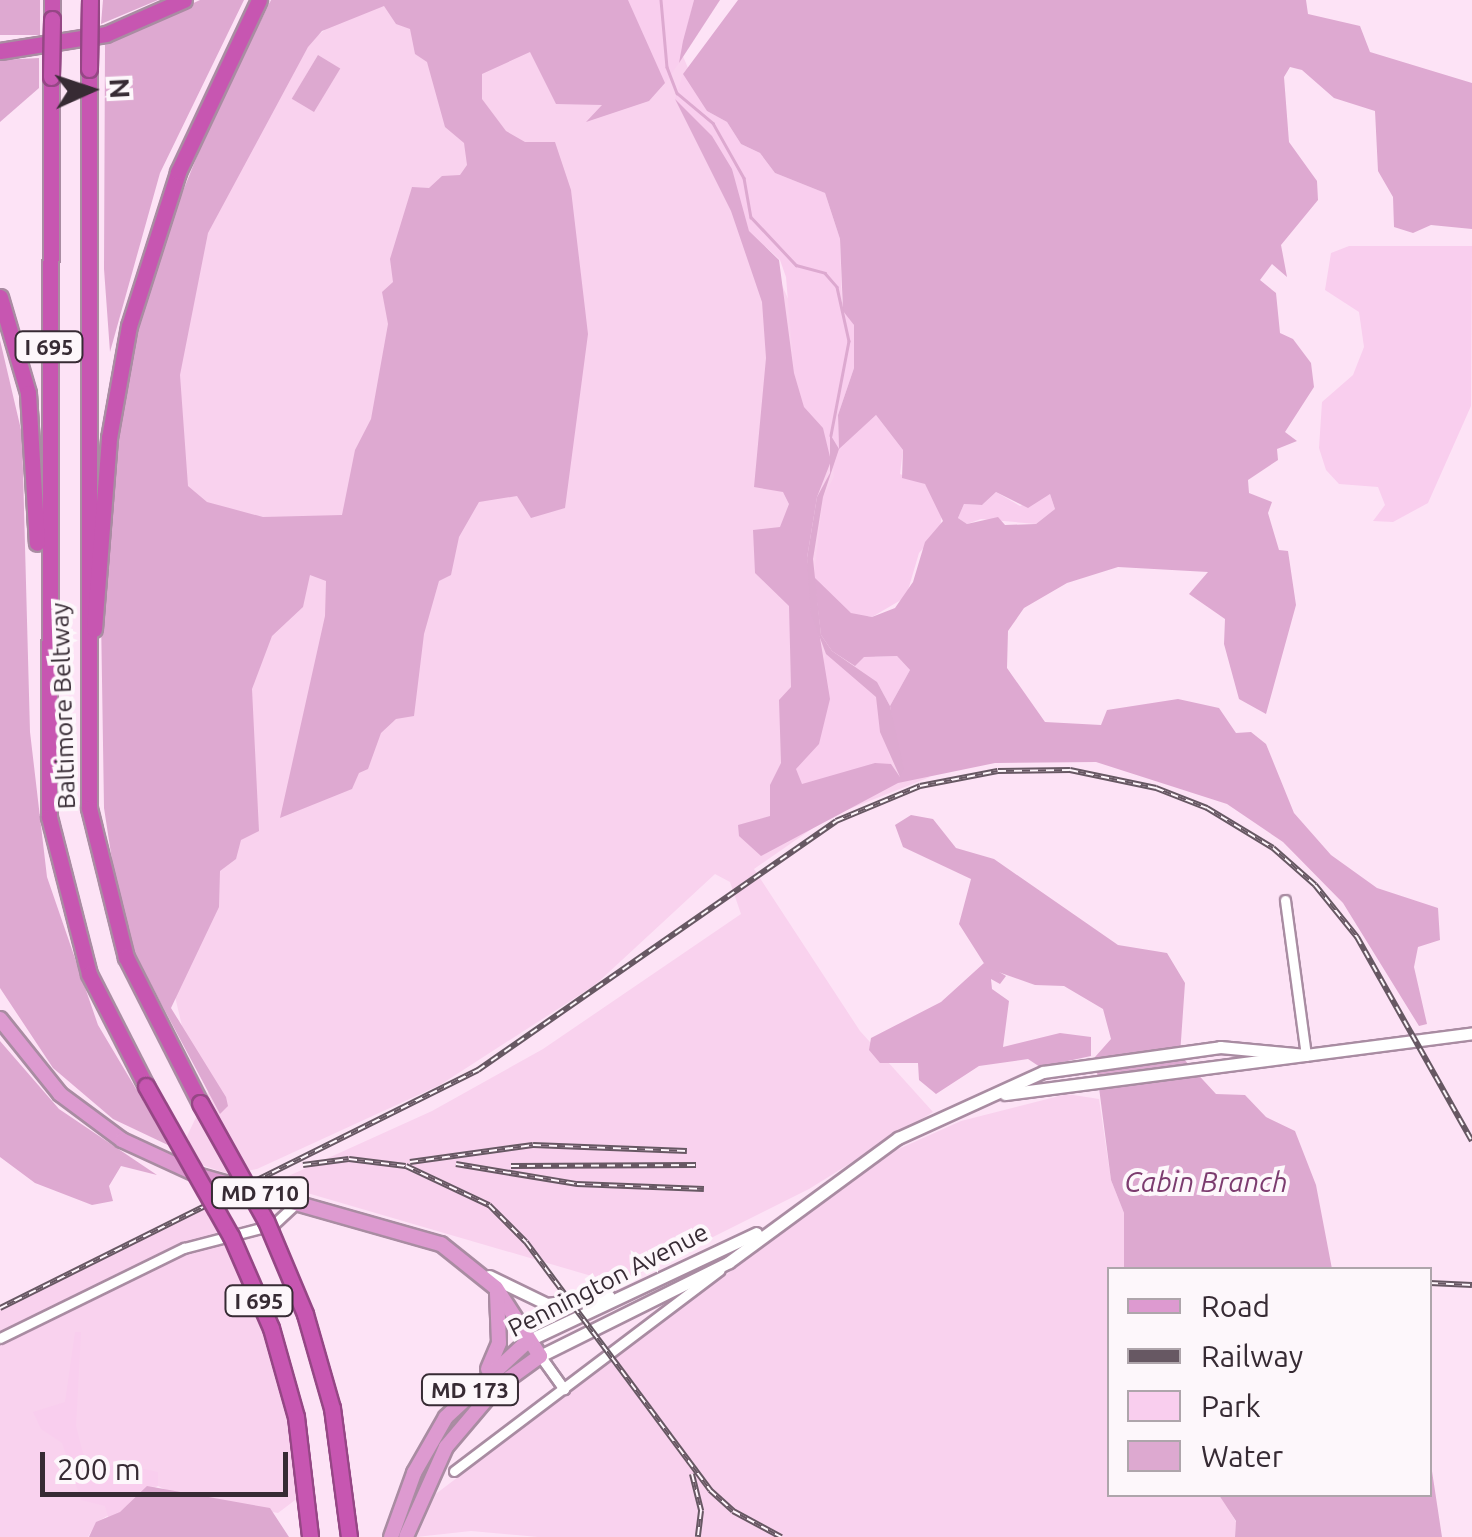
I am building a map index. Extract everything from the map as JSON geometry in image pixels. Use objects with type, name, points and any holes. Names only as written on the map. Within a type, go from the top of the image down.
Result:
[{"type":"highway","name":"Baltimore Beltway","points":[[52,0],[50,817],[89,974],[146,1086],[231,1236],[271,1328],[296,1416],[310,1537]]},
{"type":"highway","name":"Baltimore Beltway","points":[[90,0],[89,808],[126,956],[200,1103],[266,1220],[306,1314],[332,1408],[348,1537]]},
{"type":"highway","points":[[0,51],[106,34],[184,0]]},
{"type":"highway","points":[[89,808],[99,559],[109,438],[130,326],[178,172],[260,0]]},
{"type":"highway","points":[[0,297],[19,354],[33,432],[50,817]]},
{"type":"main road","name":"MD 710","points":[[0,1019],[60,1094],[122,1140],[200,1176],[441,1244],[481,1272],[496,1288],[541,1357]]},
{"type":"main road","name":"Pennington Avenue","points":[[991,1096],[1196,1066],[1472,1034]]},
{"type":"main road","name":"Pennington Avenue","points":[[406,1537],[446,1446],[496,1388],[541,1357],[729,1262],[765,1230],[898,1138],[1043,1072],[1087,1063],[1249,1046],[1306,1054]]},
{"type":"main road","name":"Pennington Avenue","points":[[392,1537],[424,1454],[485,1376],[530,1340],[765,1230]]},
{"type":"main road","points":[[481,1272],[547,1304],[632,1291]]},
{"type":"main road","points":[[485,1376],[500,1343],[496,1288]]},
{"type":"street","points":[[1285,900],[1306,1054]]},
{"type":"street","points":[[0,1338],[184,1248],[273,1225],[297,1202]]},
{"type":"street","points":[[454,1471],[729,1262]]},
{"type":"street","points":[[541,1357],[564,1389]]},
{"type":"shaded area","points":[[0,0],[40,0],[40,35],[0,35]]},
{"type":"shaded area","points":[[103,0],[158,0],[101,24]]},
{"type":"shaded area","points":[[200,0],[244,0],[160,173],[110,352],[104,269],[105,45]]},
{"type":"shaded area","points":[[271,0],[628,0],[665,83],[649,101],[586,122],[602,105],[556,104],[530,52],[482,74],[482,99],[506,131],[525,142],[555,142],[571,190],[588,334],[565,508],[531,518],[517,496],[479,502],[459,537],[451,575],[439,581],[424,634],[414,716],[396,719],[381,733],[368,769],[359,773],[352,789],[280,818],[325,616],[326,581],[310,575],[303,607],[272,636],[252,689],[259,831],[241,840],[236,859],[220,871],[219,907],[171,1008],[226,1097],[228,1106],[220,1114],[123,932],[104,808],[101,616],[114,466],[138,326],[162,243],[212,119]],"holes":[[[384,6],[396,24],[410,29],[415,54],[427,62],[445,127],[464,143],[467,165],[460,175],[442,176],[429,188],[412,187],[390,259],[393,282],[382,292],[388,324],[371,419],[355,450],[342,515],[263,517],[207,502],[188,486],[180,375],[208,233],[308,47],[322,31]]]},
{"type":"shaded area","points":[[361,0],[666,0],[672,31],[831,398],[881,693],[913,769],[930,777],[829,817],[754,869],[860,1031],[933,1112],[809,1189],[619,1284],[273,1183],[432,1111],[543,1049],[741,914],[730,882],[715,874],[595,985],[440,1085],[257,1169],[229,1174],[177,1157],[210,1088],[187,1047],[167,963],[159,367],[200,226],[263,103],[310,42]]},
{"type":"shaded area","points":[[694,0],[720,0],[679,63],[683,41]]},
{"type":"shaded area","points":[[738,0],[1306,0],[1308,14],[1360,26],[1370,52],[1472,83],[1472,229],[1431,225],[1413,233],[1394,227],[1393,197],[1378,171],[1375,111],[1334,98],[1302,70],[1290,67],[1284,77],[1289,142],[1317,181],[1318,200],[1281,245],[1287,277],[1272,264],[1260,280],[1276,293],[1280,333],[1293,339],[1311,363],[1314,387],[1285,432],[1297,441],[1277,449],[1278,460],[1248,480],[1249,493],[1272,502],[1268,513],[1279,550],[1288,551],[1296,605],[1266,714],[1239,699],[1224,644],[1225,619],[1189,594],[1208,572],[1118,567],[1067,583],[1024,608],[1008,631],[1007,668],[1045,722],[1101,725],[1107,710],[1178,699],[1219,708],[1236,733],[1251,732],[1266,744],[1294,813],[1331,855],[1377,888],[1438,908],[1440,940],[1418,947],[1414,967],[1427,1024],[1419,1026],[1343,903],[1283,842],[1227,804],[1096,762],[995,763],[898,783],[761,856],[739,836],[738,825],[770,816],[770,785],[781,763],[779,700],[791,687],[789,606],[755,573],[753,530],[780,527],[789,504],[783,492],[754,487],[766,358],[762,302],[731,211],[675,99],[712,136],[732,169],[749,231],[779,260],[794,373],[804,407],[823,428],[831,461],[817,497],[807,558],[830,699],[819,744],[796,769],[802,784],[875,763],[891,764],[900,777],[890,706],[910,670],[897,656],[864,657],[855,666],[832,651],[821,635],[814,577],[851,613],[872,617],[895,608],[913,582],[925,542],[943,521],[925,484],[902,478],[903,450],[876,415],[839,449],[838,415],[854,368],[854,325],[843,311],[840,239],[825,193],[775,173],[760,153],[741,144],[727,122],[707,111],[683,74]],"holes":[[[996,492],[1028,508],[1050,494],[1055,509],[1036,524],[1005,525],[998,517],[967,524],[958,518],[964,504],[982,505]]]},
{"type":"shaded area","points":[[39,58],[39,88],[0,122],[0,60]]},
{"type":"shaded area","points":[[0,340],[22,434],[30,732],[47,877],[98,1025],[170,1146],[113,1119],[53,1068],[0,988]]},
{"type":"shaded area","points":[[984,963],[1006,976],[1000,984],[991,979],[992,989],[1009,1001],[1003,1047],[1060,1033],[1091,1037],[1091,1056],[1040,1067],[1028,1059],[979,1066],[936,1094],[919,1080],[918,1063],[880,1063],[869,1050],[871,1038],[941,1002]]},
{"type":"shaded area","points":[[0,1041],[59,1109],[157,1175],[121,1166],[109,1186],[113,1201],[92,1205],[35,1183],[0,1157]]},
{"type":"shaded area","points":[[1067,1094],[1099,1099],[1111,1180],[1124,1213],[1124,1267],[1107,1267],[1107,1497],[1221,1497],[1236,1522],[1235,1537],[538,1537],[471,1531],[416,1537],[429,1499],[883,1156],[961,1121]]},
{"type":"shaded area","points":[[208,1204],[271,1328],[307,1491],[278,1513],[176,1495],[158,1486],[97,1522],[88,1537],[0,1537],[0,1308]]},
{"type":"green space","points":[[628,0],[694,0],[679,63],[665,83]]},
{"type":"green space","points":[[683,74],[707,111],[727,122],[741,144],[760,153],[775,173],[825,193],[840,239],[842,301],[854,325],[854,368],[838,415],[839,448],[876,415],[903,450],[900,474],[925,484],[942,513],[940,529],[919,553],[906,597],[872,617],[851,613],[814,577],[823,497],[834,477],[830,434],[831,462],[823,428],[804,407],[794,373],[786,277],[780,260],[749,231],[732,169],[712,136],[675,99]]},
{"type":"green space","points":[[1349,246],[1472,246],[1471,406],[1428,503],[1393,522],[1373,521],[1385,505],[1378,487],[1339,484],[1326,470],[1319,448],[1322,402],[1353,375],[1364,347],[1359,312],[1325,290],[1331,253]]},
{"type":"green space","points":[[996,492],[1020,506],[1050,494],[1055,509],[1036,524],[981,519],[967,524],[958,518],[964,504],[982,505]]},
{"type":"green space","points":[[826,654],[876,697],[891,764],[812,786],[802,784],[796,769],[819,744],[829,687],[822,667]]},
{"type":"green space","points":[[897,656],[910,670],[890,706],[877,682],[855,666],[864,657]]},
{"type":"green space","points":[[75,1332],[81,1332],[76,1426],[83,1453],[94,1468],[120,1464],[158,1472],[158,1486],[147,1486],[154,1518],[89,1537],[96,1522],[108,1517],[105,1506],[81,1500],[62,1443],[41,1429],[33,1412],[65,1402]]},
{"type":"water","points":[[318,55],[340,68],[314,112],[292,99]]},
{"type":"water","points":[[830,434],[839,449],[823,497],[813,559],[821,635],[832,651],[877,682],[890,706],[904,769],[900,777],[880,732],[876,697],[826,654],[811,614],[807,558],[817,497],[830,473]]},
{"type":"water","name":"Cabin Branch","points":[[911,815],[933,819],[956,848],[994,859],[1118,945],[1167,953],[1185,983],[1180,1055],[1216,1094],[1245,1095],[1266,1117],[1295,1131],[1316,1185],[1332,1267],[1124,1267],[1124,1213],[1111,1180],[1095,1057],[1111,1039],[1103,1009],[1064,986],[1035,985],[987,968],[959,924],[971,879],[903,847],[895,825]]},
{"type":"water","points":[[1432,1471],[1442,1537],[1235,1537],[1236,1521],[1220,1497],[1432,1497]]},
{"type":"water","points":[[147,1486],[270,1508],[289,1537],[89,1537],[96,1522],[120,1512]]},
{"type":"waterway","name":"Cabin Branch","points":[[661,0],[667,67],[677,93],[713,123],[744,178],[751,217],[796,265],[825,273],[837,287],[849,341],[831,435]]},
{"type":"railway","points":[[0,1308],[478,1070],[836,821],[920,786],[998,771],[1070,770],[1156,788],[1207,808],[1273,848],[1315,885],[1357,937],[1472,1141]]},
{"type":"railway","points":[[410,1162],[533,1145],[687,1151]]},
{"type":"railway","points":[[303,1165],[349,1159],[406,1166],[489,1205],[526,1242],[710,1490],[733,1511],[781,1537]]},
{"type":"railway","points":[[456,1164],[577,1184],[704,1189]]},
{"type":"railway","points":[[511,1166],[696,1165]]},
{"type":"railway","points":[[1432,1283],[1472,1285]]},
{"type":"railway","points":[[692,1474],[701,1511],[698,1537]]}]
